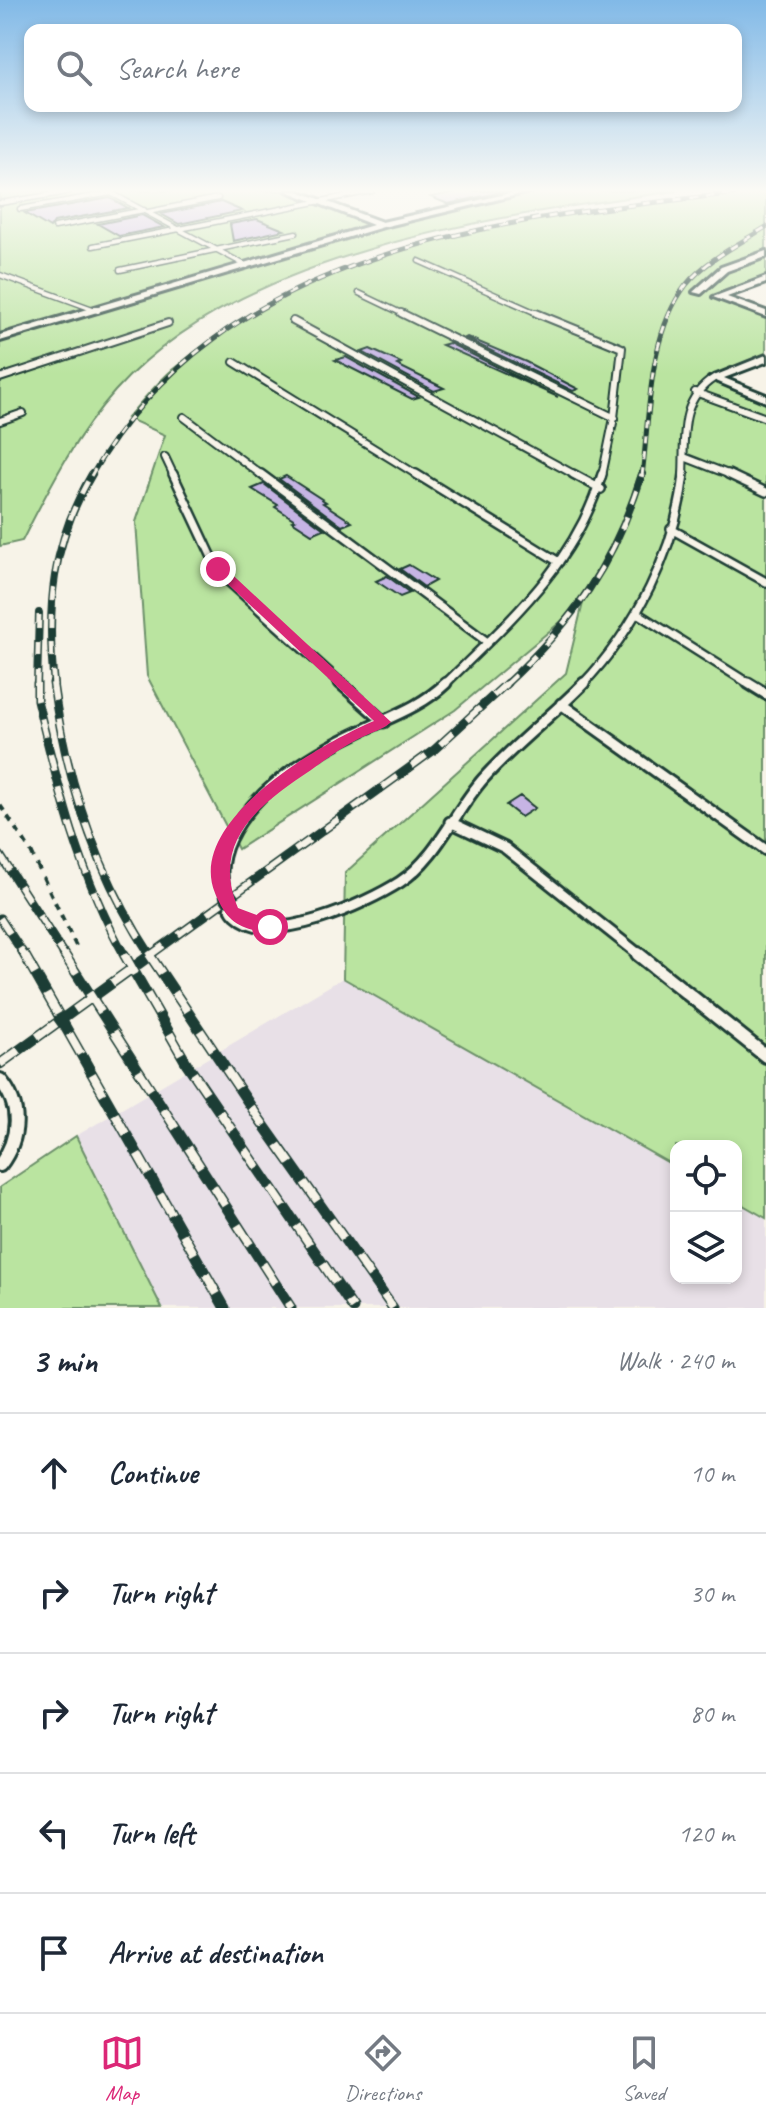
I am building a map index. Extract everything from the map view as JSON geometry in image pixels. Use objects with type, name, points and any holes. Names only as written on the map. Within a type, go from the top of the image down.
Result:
[{"type":"street","points":[[0,338],[293,252]]},
{"type":"street","points":[[698,292],[724,269],[766,254]]},
{"type":"street","points":[[766,280],[718,297],[766,314]]},
{"type":"street","points":[[714,378],[766,358]]},
{"type":"street","points":[[714,378],[766,399]]},
{"type":"lane","points":[[120,270],[207,252]]},
{"type":"lane","points":[[221,252],[247,266]]},
{"type":"lane","points":[[419,261],[534,314],[622,348],[615,418],[601,489],[583,527],[519,614],[486,641],[427,699],[322,754],[253,805],[237,823],[222,860],[221,887],[232,913],[250,923],[270,927],[306,924],[370,898],[424,864],[450,822],[496,766],[602,664],[637,613],[671,529],[683,488],[685,416],[695,392],[714,378]]},
{"type":"lane","points":[[0,275],[98,311]]},
{"type":"lane","points":[[359,293],[615,418]]},
{"type":"lane","points":[[293,321],[601,489]]},
{"type":"lane","points":[[0,378],[168,323]]},
{"type":"lane","points":[[234,362],[559,562]]},
{"type":"lane","points":[[695,392],[766,418]]},
{"type":"lane","points":[[0,421],[23,413]]},
{"type":"lane","points":[[184,417],[486,641]]},
{"type":"lane","points":[[165,457],[211,555],[227,580],[384,722]]},
{"type":"lane","points":[[684,457],[706,463],[766,492]]},
{"type":"lane","points":[[671,529],[766,582]]},
{"type":"lane","points":[[637,613],[766,694]]},
{"type":"lane","points":[[561,704],[766,850]]},
{"type":"lane","points":[[450,822],[505,848],[766,1056]]},
{"type":"lane","points":[[0,1080],[15,1100],[15,1126],[7,1157],[0,1165]]},
{"type":"path","points":[[0,805],[30,850],[76,946]]},
{"type":"shaded area","points":[[343,978],[670,1164],[670,1284],[742,1284],[742,1204],[766,1218],[766,1308],[162,1308],[76,1136]]},
{"type":"green space","points":[[0,252],[361,252],[302,272],[232,303],[169,343],[115,391],[101,408],[75,444],[22,541],[0,546]]},
{"type":"green space","points":[[398,252],[766,252],[766,280],[719,297],[766,314],[766,358],[715,378],[766,399],[766,1218],[742,1204],[742,1140],[670,1140],[670,1164],[343,978],[345,873],[566,673],[583,603],[455,710],[238,849],[147,676],[136,522],[165,435],[127,418],[172,370],[221,333],[274,302],[328,277]]},
{"type":"green space","points":[[76,1136],[162,1308],[0,1308],[0,1187]]},
{"type":"building","points":[[467,337],[526,362],[578,389],[573,391]]},
{"type":"building","points":[[449,343],[558,397],[442,345]]},
{"type":"building","points":[[370,349],[444,388],[434,391],[362,352]]},
{"type":"building","points":[[346,357],[419,397],[412,399],[335,360]]},
{"type":"building","points":[[286,476],[352,522],[342,526],[279,479]]},
{"type":"building","points":[[264,484],[324,529],[312,534],[275,507],[278,505],[252,489]]},
{"type":"building","points":[[409,565],[435,581],[424,587],[400,569]]},
{"type":"building","points":[[387,576],[410,593],[400,597],[376,581]]},
{"type":"building","points":[[520,796],[535,808],[521,817],[506,805]]},
{"type":"railway","points":[[91,476],[148,397],[218,336],[297,289],[395,252]]},
{"type":"railway","points":[[642,476],[652,377],[664,328],[673,305],[686,285],[725,252]]},
{"type":"railway","points":[[54,685],[51,629],[55,576],[68,525],[92,474]]},
{"type":"railway","points":[[505,685],[552,638],[589,589],[618,536],[642,474]]},
{"type":"railway","points":[[37,685],[39,613]]},
{"type":"railway","points":[[53,683],[66,755],[87,825],[115,892],[150,955]]},
{"type":"railway","points":[[150,955],[434,750],[507,683]]},
{"type":"railway","points":[[37,685],[37,700],[72,831],[95,895],[125,956]]},
{"type":"railway","points":[[0,855],[65,956]]},
{"type":"railway","points":[[0,918],[25,956]]},
{"type":"railway","points":[[24,954],[61,1020]]},
{"type":"railway","points":[[64,954],[92,997]]},
{"type":"railway","points":[[124,954],[132,968]]},
{"type":"railway","points":[[132,968],[150,955]]},
{"type":"railway","points":[[150,955],[258,1117],[393,1308]]},
{"type":"railway","points":[[92,997],[132,968]]},
{"type":"railway","points":[[132,968],[187,1064],[353,1308]]},
{"type":"railway","points":[[61,1020],[92,997]]},
{"type":"railway","points":[[92,997],[291,1308]]},
{"type":"railway","points":[[0,1064],[61,1020]]},
{"type":"railway","points":[[61,1020],[225,1308]]},
{"type":"route","points":[[218,569],[384,722],[353,735],[281,782],[253,805],[228,838],[222,860],[221,887],[232,913],[250,923],[270,927]]}]
